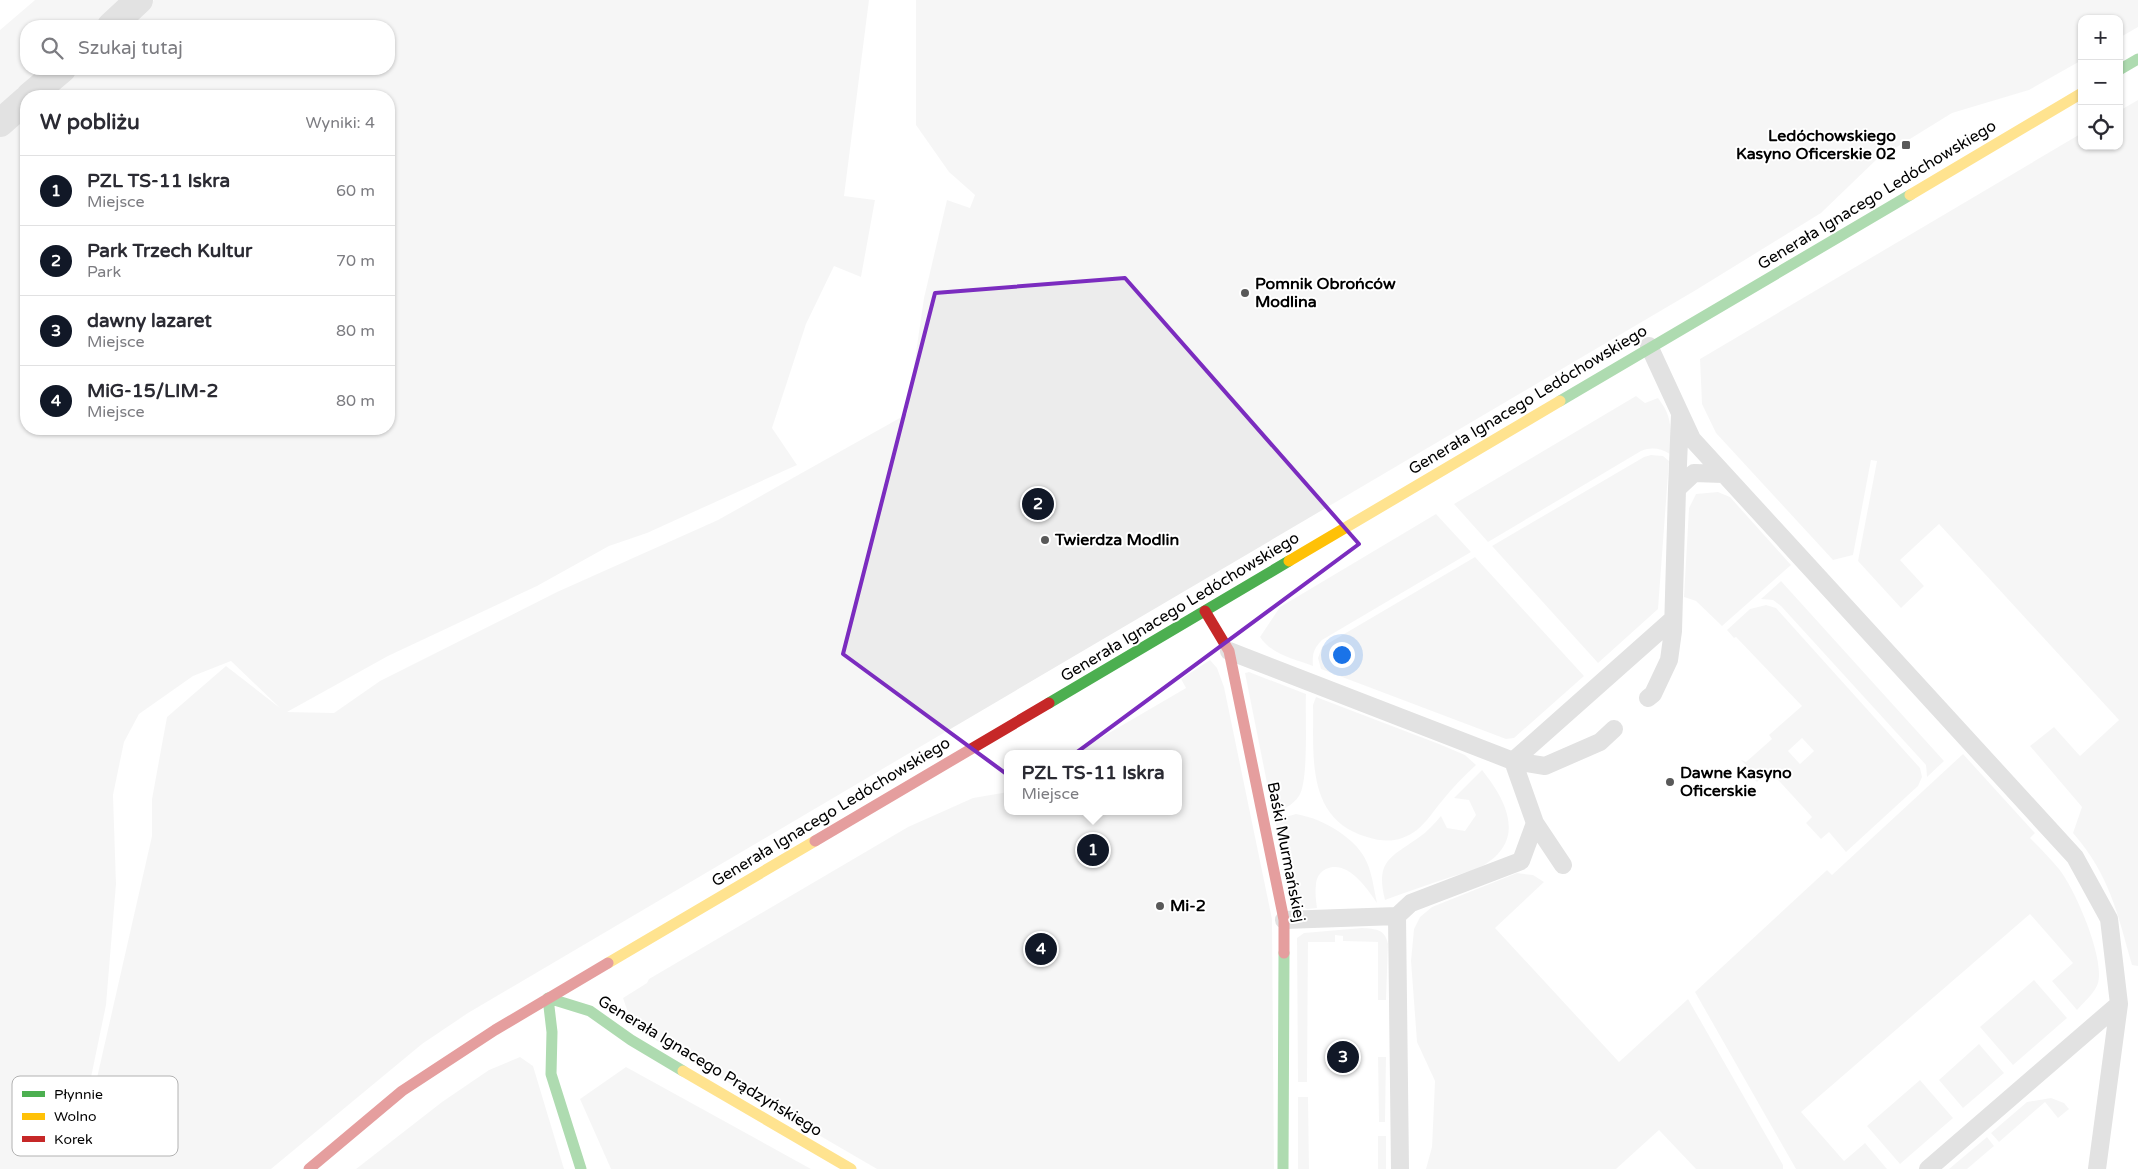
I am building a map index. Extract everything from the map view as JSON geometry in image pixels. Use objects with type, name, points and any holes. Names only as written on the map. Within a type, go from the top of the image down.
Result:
[{"type":"street","points":[[117,20],[139,0]]},
{"type":"street","points":[[2123,68],[2138,59]]},
{"type":"street","points":[[37,90],[55,75]]},
{"type":"street","name":"Generała Ignacego Ledóchowskiego","points":[[309,1169],[402,1091],[548,998],[1205,611],[1649,346],[2078,95]]},
{"type":"street","points":[[0,123],[20,105]]},
{"type":"street","name":"Baśki Murmańskiej","points":[[1205,611],[1229,651],[1284,920],[1283,1169]]},
{"type":"street","points":[[548,998],[552,1032],[551,1074],[581,1169]]},
{"type":"street","name":"Generała Ignacego Prądzyńskiego","points":[[548,998],[590,1011],[631,1040],[851,1169]]},
{"type":"lane","points":[[1649,346],[1692,439],[2075,857],[2109,919],[2119,1004],[2097,1169]]},
{"type":"lane","points":[[1648,698],[1653,694],[1669,660],[1673,619],[1680,411]]},
{"type":"lane","points":[[1677,489],[1694,474],[1724,474]]},
{"type":"lane","points":[[1513,761],[1673,619]]},
{"type":"lane","points":[[1229,651],[1513,761],[1545,766],[1600,742],[1614,729]]},
{"type":"lane","points":[[1513,761],[1535,823],[1563,865]]},
{"type":"lane","points":[[1284,920],[1397,916],[1411,903],[1521,860],[1535,823]]},
{"type":"lane","points":[[1397,916],[1400,1169]]},
{"type":"lane","points":[[1928,1169],[2119,1004]]},
{"type":"highlighted area","points":[[1125,278],[1359,544],[1027,789],[843,654],[935,293]]},
{"type":"shaded area","points":[[35,0],[128,0],[106,20],[20,20],[20,75],[44,75],[27,90],[20,90],[20,96],[0,113],[0,30]]},
{"type":"shaded area","points":[[154,0],[869,0],[844,196],[875,200],[861,277],[834,266],[806,324],[772,428],[797,465],[647,533],[609,546],[537,586],[388,656],[287,712],[334,713],[380,681],[557,592],[718,520],[907,414],[924,298],[947,200],[970,208],[975,195],[949,172],[916,125],[916,0],[2138,0],[2138,27],[2123,36],[2123,15],[2078,15],[2078,62],[2029,90],[1952,113],[1876,160],[1821,213],[1696,290],[468,1013],[422,1044],[271,1169],[0,1169],[0,137],[20,119],[20,435],[395,435],[395,90],[53,90],[70,75],[395,75],[395,20],[131,20]],"holes":[[[231,661],[280,708],[226,666],[167,717],[152,799],[152,836],[97,1076],[178,1076],[178,1156],[12,1156],[12,1076],[91,1076],[106,1005],[116,884],[113,795],[124,742],[139,714],[193,676]]]},
{"type":"shaded area","points":[[2138,100],[2138,966],[2132,965],[2111,895],[2104,880],[2096,864],[2073,833],[2082,807],[2030,746],[2054,727],[2080,756],[2119,720],[1939,524],[1900,560],[1924,586],[1901,608],[1858,561],[1877,461],[1871,460],[1853,555],[1833,560],[1716,433],[1702,404],[1700,359],[2078,135],[2078,150],[2123,150],[2123,109]]},
{"type":"shaded area","points":[[1636,396],[1645,403],[1658,398],[1663,405],[1670,424],[1670,454],[1655,449],[1641,451],[1488,542],[1454,504]]},
{"type":"shaded area","points":[[1651,455],[1663,456],[1669,461],[1658,609],[1598,663],[1492,546],[1644,457]]},
{"type":"shaded area","points":[[1718,492],[1730,497],[1791,565],[1722,626],[1696,601],[1684,597],[1689,508],[1696,494]]},
{"type":"shaded area","points":[[1436,514],[1471,552],[1322,640],[1314,652],[1313,666],[1277,652],[1270,648],[1260,637],[1280,607]]},
{"type":"shaded area","points":[[1475,557],[1584,676],[1514,738],[1506,739],[1321,669],[1318,658],[1322,647]]},
{"type":"shaded area","points":[[1781,581],[1944,761],[1927,777],[1926,765],[1781,606],[1773,600],[1761,599]]},
{"type":"shaded area","points":[[1766,605],[1776,608],[1920,768],[1922,777],[1918,786],[1846,852],[1829,832],[1821,839],[1806,823],[1812,817],[1769,770],[1757,782],[1745,770],[1748,767],[1741,760],[1746,762],[1772,739],[1769,735],[1802,706],[1727,630],[1750,609]],"holes":[[[1802,738],[1814,751],[1800,764],[1788,751]]]},
{"type":"shaded area","points":[[1210,660],[1217,668],[1224,687],[1272,919],[1274,1169],[877,1169],[633,1027],[623,998],[647,983],[649,979],[908,827],[973,798],[1004,793],[1004,815],[1182,815],[1182,750],[1080,750],[1186,688],[1181,679]]},
{"type":"shaded area","points":[[1249,672],[1306,694],[1306,748],[1302,788],[1299,796],[1291,805],[1273,813],[1245,673]]},
{"type":"shaded area","points":[[1316,697],[1465,755],[1476,765],[1450,791],[1424,823],[1411,834],[1387,841],[1367,837],[1347,828],[1333,816],[1323,801],[1317,783],[1314,764],[1313,705]]},
{"type":"shaded area","points":[[1963,754],[2035,833],[2030,838],[2056,865],[2066,879],[2080,907],[2093,941],[2099,972],[2097,987],[2077,1010],[2052,981],[2073,963],[2030,914],[1801,1112],[1844,1161],[1865,1143],[1887,1169],[1796,1169],[1695,992],[1827,870],[1832,875]]},
{"type":"shaded area","points":[[1482,770],[1505,806],[1508,819],[1509,831],[1505,843],[1497,855],[1476,869],[1385,900],[1382,877],[1384,868],[1393,856],[1424,833],[1441,816],[1447,828],[1465,831],[1476,815],[1469,800],[1454,798]]},
{"type":"shaded area","points":[[1296,814],[1313,818],[1328,825],[1349,839],[1357,847],[1367,862],[1377,903],[1362,883],[1349,871],[1334,867],[1324,870],[1316,882],[1317,908],[1307,909],[1293,902],[1275,820]]},
{"type":"shaded area","points":[[1517,873],[1533,875],[1544,882],[1495,928],[1619,1062],[1688,999],[1783,1165],[1783,1169],[1696,1169],[1659,1130],[1616,1169],[1426,1169],[1432,1147],[1435,1081],[1417,1042],[1411,961],[1414,929],[1420,917],[1432,907]]},
{"type":"shaded area","points":[[1362,928],[1379,931],[1387,939],[1386,1000],[1378,1000],[1378,942],[1343,941],[1343,936],[1335,935],[1335,942],[1308,942],[1307,1082],[1298,1082],[1297,938],[1304,933]]},
{"type":"shaded area","points":[[2034,980],[2067,1018],[2013,1065],[1980,1027]]},
{"type":"shaded area","points":[[1979,1044],[2004,1073],[1963,1108],[1939,1080]]},
{"type":"shaded area","points":[[520,1057],[533,1066],[564,1169],[356,1169],[442,1102],[489,1070]]},
{"type":"shaded area","points":[[1378,1057],[1386,1057],[1385,1122],[1379,1122]]},
{"type":"shaded area","points":[[626,1067],[811,1169],[611,1169],[580,1099]]},
{"type":"shaded area","points":[[1920,1080],[1953,1118],[1900,1164],[1867,1126]]},
{"type":"shaded area","points":[[1298,1097],[1308,1097],[1309,1169],[1298,1169]]},
{"type":"shaded area","points":[[2051,1098],[2064,1103],[2069,1109],[2058,1118],[2045,1102],[1999,1142],[1991,1133],[2027,1102]]},
{"type":"shaded area","points":[[1378,1136],[1386,1136],[1386,1169],[1378,1169]]},
{"type":"shaded area","points":[[1987,1137],[1994,1146],[1967,1169],[1949,1169]]},
{"type":"traffic: fast","points":[[2123,68],[2138,59]]},
{"type":"traffic: fast","points":[[1560,401],[1910,195]]},
{"type":"traffic: fast","points":[[1049,703],[1289,561]]},
{"type":"traffic: fast","points":[[1283,1169],[1284,953]]},
{"type":"traffic: fast","points":[[581,1169],[551,1074],[552,1032],[548,998],[590,1011],[631,1040],[683,1071]]},
{"type":"traffic: slow","points":[[1910,195],[2078,95]]},
{"type":"traffic: slow","points":[[1289,561],[1560,401]]},
{"type":"traffic: slow","points":[[608,963],[815,841]]},
{"type":"traffic: slow","points":[[683,1071],[851,1169]]},
{"type":"traffic: jam","points":[[1205,611],[1229,651],[1284,920],[1284,953]]},
{"type":"traffic: jam","points":[[815,841],[1049,703]]},
{"type":"traffic: jam","points":[[309,1169],[402,1091],[495,1030],[608,963]]},
{"type":"place","name":"Ledóchowskiego Kasyno Oficerskie 02","points":[[1906,145]]},
{"type":"place","name":"Pomnik Obrońców Modlina","points":[[1245,293]]},
{"type":"place","name":"Park Trzech Kultur","points":[[1038,504]]},
{"type":"place","name":"Twierdza Modlin","points":[[1045,540]]},
{"type":"place","name":"Dawne Kasyno Oficerskie","points":[[1670,782]]},
{"type":"place","name":"PZL TS-11 Iskra","points":[[1093,850]]},
{"type":"place","name":"Mi-2","points":[[1160,906]]},
{"type":"place","name":"MiG-15/LIM-2","points":[[1041,949]]},
{"type":"place","name":"dawny lazaret","points":[[1343,1057]]}]
